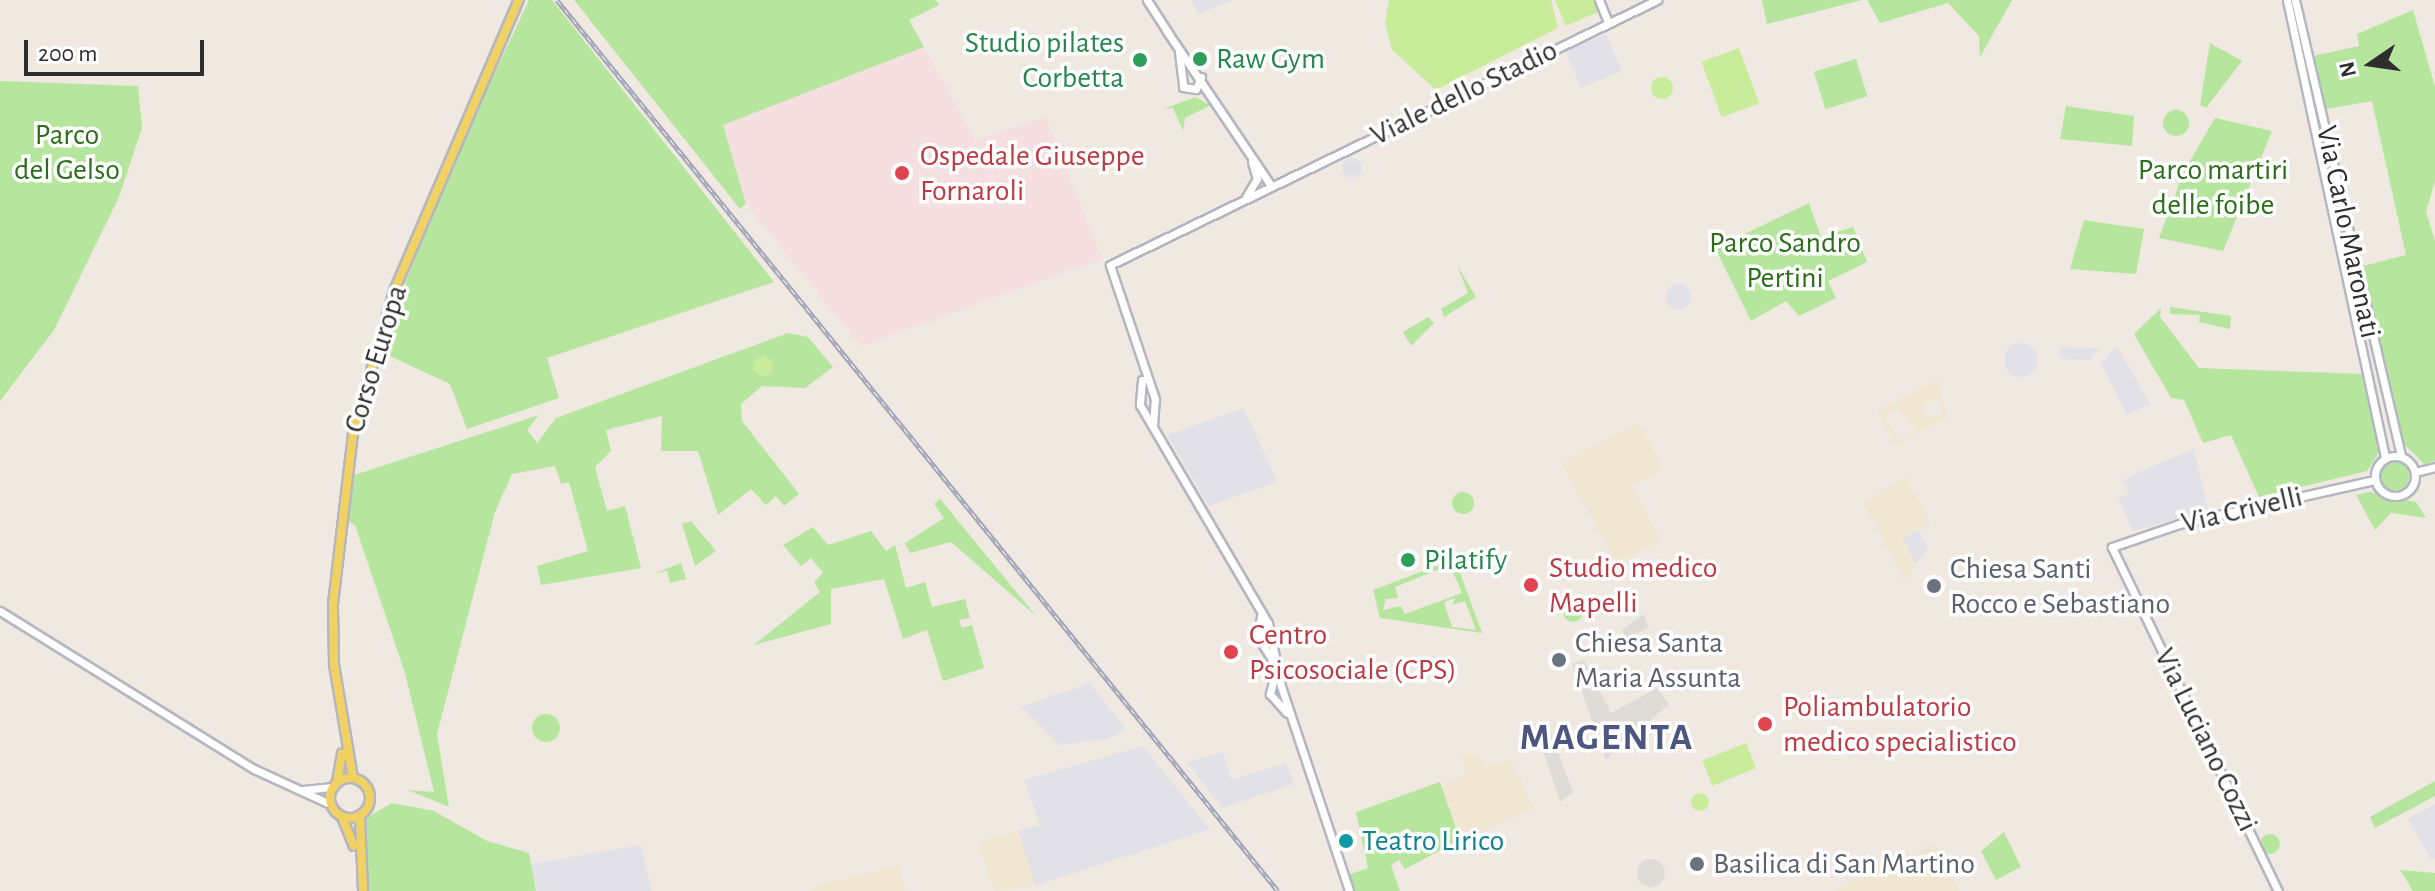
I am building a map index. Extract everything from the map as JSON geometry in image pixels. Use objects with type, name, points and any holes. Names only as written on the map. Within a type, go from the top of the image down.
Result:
[{"type":"main road","name":"Corso Europa","points":[[353,778],[343,741],[334,664],[336,538],[365,378],[394,291],[519,0]]},
{"type":"main road","name":"Corso Europa","points":[[335,784],[343,741]]},
{"type":"main road","points":[[359,862],[342,817],[330,804],[335,784],[353,778],[370,795],[360,816],[359,862],[363,891]]},
{"type":"main road","points":[[342,817],[360,816]]},
{"type":"street","points":[[1147,0],[1272,187]]},
{"type":"street","points":[[1599,0],[1608,22]]},
{"type":"street","name":"Viale dello Stadio","points":[[1146,394],[1143,366],[1110,265],[1657,0]]},
{"type":"street","points":[[2287,0],[2296,4]]},
{"type":"street","name":"Via Carlo Maronati","points":[[2296,4],[2361,297],[2401,456]]},
{"type":"street","name":"Via Carlo Maronati","points":[[2296,4],[2385,458]]},
{"type":"street","points":[[1166,30],[1183,74],[1182,86],[1194,90],[1221,111]]},
{"type":"street","points":[[1183,74],[1200,75]]},
{"type":"street","points":[[1194,90],[1200,75]]},
{"type":"street","points":[[1245,199],[1256,182],[1246,148]]},
{"type":"street","points":[[2361,297],[2356,313],[2367,320]]},
{"type":"street","points":[[1146,394],[1148,409]]},
{"type":"street","points":[[1146,394],[1153,426],[1261,613],[1279,687],[1349,891]]},
{"type":"street","points":[[2374,480],[2385,458],[2401,456],[2415,472]]},
{"type":"street","name":"Via Crivelli","points":[[2112,547],[2174,525],[2374,480],[2384,493],[2400,495],[2415,472],[2435,467]]},
{"type":"street","name":"Via Luciano Cozzi","points":[[2112,547],[2278,891]]},
{"type":"street","points":[[0,611],[297,791],[330,804]]},
{"type":"street","points":[[1275,699],[1279,687]]},
{"type":"street","points":[[1275,699],[1279,687]]},
{"type":"street","points":[[1275,699],[1291,719]]},
{"type":"street","points":[[297,791],[335,784]]},
{"type":"shaded area","points":[[1191,0],[1233,0],[1199,14]]},
{"type":"shaded area","points":[[1606,34],[1622,71],[1581,88],[1565,51]]},
{"type":"shaded area","name":"Ospedale Giuseppe Fornaroli","points":[[924,47],[975,141],[1045,117],[1102,259],[861,346],[746,204],[723,125]]},
{"type":"shaded area","points":[[1348,158],[1356,158],[1362,168],[1356,178],[1348,178],[1342,172],[1342,164]]},
{"type":"shaded area","points":[[1678,284],[1687,288],[1691,297],[1687,306],[1678,310],[1669,306],[1665,297],[1669,288]]},
{"type":"shaded area","points":[[2021,343],[2033,348],[2038,360],[2033,372],[2021,377],[2009,372],[2004,360],[2009,348]]},
{"type":"shaded area","points":[[2117,346],[2150,404],[2127,415],[2101,363]]},
{"type":"shaded area","points":[[2060,347],[2101,348],[2090,360],[2060,359]]},
{"type":"shaded area","points":[[1937,380],[1947,417],[1895,445],[1877,410]],"holes":[[[1941,400],[1943,416],[1921,418],[1923,403]],[[1897,409],[1917,429],[1900,441],[1884,418]]]},
{"type":"shaded area","points":[[1244,408],[1277,482],[1209,506],[1167,435]]},
{"type":"shaded area","points":[[1639,424],[1663,468],[1631,486],[1661,541],[1616,563],[1562,463]]},
{"type":"shaded area","points":[[2194,448],[2208,510],[2133,531],[2118,498],[2129,494],[2123,480]]},
{"type":"shaded area","points":[[1906,478],[1930,523],[1902,538],[1916,565],[1904,580],[1863,502]]},
{"type":"shaded area","points":[[1918,530],[1928,548],[1916,565],[1902,538]]},
{"type":"shaded area","points":[[1643,614],[1649,628],[1626,638],[1622,630]]},
{"type":"shaded area","points":[[1584,659],[1611,713],[1657,688],[1669,704],[1606,760],[1572,664]]},
{"type":"shaded area","points":[[1090,683],[1126,729],[1107,739],[1059,745],[1021,707]]},
{"type":"shaded area","points":[[1549,728],[1573,792],[1560,802],[1536,729]]},
{"type":"shaded area","points":[[1143,746],[1210,829],[1035,886],[1018,831],[1040,825],[1024,780]]},
{"type":"shaded area","points":[[1223,752],[1232,780],[1286,763],[1294,784],[1222,808],[1187,763]]},
{"type":"shaded area","points":[[1473,753],[1488,767],[1511,761],[1534,809],[1460,840],[1441,787],[1466,773],[1462,756]]},
{"type":"shaded area","points":[[2435,804],[2435,857],[2431,860],[2408,819]]},
{"type":"shaded area","points":[[1018,831],[1035,886],[995,891],[978,842]]},
{"type":"shaded area","points":[[1935,843],[1959,891],[1835,891],[1868,872]]},
{"type":"shaded area","points":[[641,845],[652,891],[537,891],[531,864]]},
{"type":"shaded area","points":[[1651,859],[1661,863],[1665,873],[1661,883],[1651,887],[1641,883],[1637,873],[1641,863]]},
{"type":"shaded area","points":[[898,866],[905,891],[812,891],[820,884]]},
{"type":"green space","points":[[529,0],[552,0],[774,282],[547,358],[559,398],[467,429],[450,384],[379,351],[451,166]]},
{"type":"green space","points":[[574,0],[936,0],[939,5],[909,20],[924,47],[723,125],[746,204],[740,209]]},
{"type":"green space","points":[[1389,0],[1551,0],[1558,28],[1436,90],[1392,50],[1385,23]]},
{"type":"green space","points":[[1555,0],[1594,0],[1598,12],[1566,26]]},
{"type":"green space","points":[[1762,0],[1862,0],[1767,24]]},
{"type":"green space","points":[[1867,0],[2012,0],[1980,57],[1979,36],[1948,3],[1880,23]]},
{"type":"green space","points":[[2413,10],[2435,87],[2435,181],[2426,212],[2435,241],[2435,461],[2424,464],[2401,441],[2359,267],[2406,255],[2372,101],[2326,109],[2313,56],[2359,46],[2357,34]]},
{"type":"green space","points":[[2210,43],[2242,61],[2206,108],[2200,105]]},
{"type":"green space","points":[[1739,48],[1759,103],[1722,117],[1701,62]]},
{"type":"green space","points":[[1856,59],[1867,96],[1825,109],[1814,72]]},
{"type":"green space","points":[[1658,77],[1666,77],[1673,88],[1666,99],[1658,99],[1651,92],[1651,84]]},
{"type":"green space","name":"Parco del Gelso","points":[[0,81],[138,86],[142,128],[119,197],[54,330],[0,401]]},
{"type":"green space","points":[[1195,97],[1211,105],[1185,118],[1183,131],[1173,108],[1164,109]]},
{"type":"green space","points":[[2066,106],[2134,116],[2132,146],[2060,139]]},
{"type":"green space","points":[[2176,110],[2185,114],[2189,123],[2185,132],[2176,136],[2167,132],[2163,123],[2167,114]]},
{"type":"green space","name":"Parco martiri delle foibe","points":[[2215,118],[2272,131],[2223,251],[2159,238],[2184,171]]},
{"type":"green space","name":"Parco Sandro Pertini","points":[[1809,203],[1821,237],[1853,227],[1867,262],[1828,281],[1836,298],[1799,316],[1786,301],[1751,321],[1715,248]]},
{"type":"green space","points":[[2084,220],[2144,229],[2136,274],[2070,269]]},
{"type":"green space","points":[[1457,265],[1476,297],[1444,317],[1441,309],[1468,293]]},
{"type":"green space","points":[[2170,307],[2231,316],[2230,329],[2199,322],[2200,315],[2170,314]]},
{"type":"green space","points":[[2161,308],[2160,317],[2199,368],[2365,374],[2381,449],[2367,471],[2259,497],[2231,435],[2203,443],[2184,400],[2171,398],[2134,334]]},
{"type":"green space","points":[[1428,317],[1434,323],[1411,346],[1403,332]]},
{"type":"green space","points":[[788,333],[808,337],[833,367],[805,388],[762,386],[741,404],[742,421],[799,494],[784,506],[776,496],[766,505],[751,489],[718,515],[698,451],[661,451],[662,416],[606,430],[611,451],[595,467],[607,511],[625,506],[641,568],[541,585],[537,566],[588,551],[569,482],[561,484],[555,466],[512,474],[495,512],[437,734],[449,807],[408,790],[434,792],[405,673],[355,525],[346,520],[351,476],[539,415],[527,430],[537,443],[556,418]]},
{"type":"green space","points":[[763,356],[770,359],[773,366],[770,373],[763,376],[756,373],[753,366],[756,359]]},
{"type":"green space","points":[[2394,461],[2405,465],[2409,476],[2405,487],[2394,491],[2383,487],[2379,476],[2383,465]]},
{"type":"green space","points":[[1459,492],[1467,492],[1474,503],[1467,514],[1459,514],[1452,507],[1452,499]]},
{"type":"green space","points":[[2369,492],[2416,502],[2426,518],[2391,513],[2375,530],[2356,495]]},
{"type":"green space","points":[[940,499],[1036,616],[951,542],[910,553],[905,543],[944,518],[934,504]]},
{"type":"green space","points":[[691,521],[716,551],[695,566],[682,524]]},
{"type":"green space","points":[[813,527],[828,545],[871,531],[886,551],[895,545],[906,588],[925,582],[932,607],[965,599],[970,618],[959,620],[962,628],[972,625],[984,668],[943,681],[927,630],[903,639],[884,579],[831,589],[831,624],[754,645],[820,592],[814,582],[823,573],[811,558],[801,566],[783,545]]},
{"type":"green space","points":[[1455,559],[1482,633],[1380,618],[1373,590]],"holes":[[[1450,565],[1462,593],[1405,614],[1401,606],[1383,610],[1386,599],[1398,598],[1395,587]],[[1455,598],[1452,605],[1465,601],[1476,630],[1452,627],[1444,602]]]},
{"type":"green space","points":[[681,563],[686,579],[670,583],[667,571],[655,573]]},
{"type":"green space","points":[[1569,602],[1577,602],[1583,612],[1577,622],[1569,622],[1563,616],[1563,608]]},
{"type":"green space","points":[[546,714],[556,718],[560,728],[556,738],[546,742],[536,738],[532,728],[536,718]]},
{"type":"green space","points":[[1746,743],[1756,768],[1713,786],[1702,761]]},
{"type":"green space","points":[[2435,781],[2435,796],[2375,828],[2370,817]]},
{"type":"green space","points":[[1440,782],[1460,840],[1405,869],[1399,860],[1391,865],[1400,891],[1354,891],[1348,875],[1368,868],[1356,812]]},
{"type":"green space","points":[[1700,793],[1709,802],[1700,811],[1691,802]]},
{"type":"green space","points":[[392,803],[434,811],[487,841],[529,853],[536,891],[368,891],[366,818]]},
{"type":"green space","points":[[2004,832],[2021,867],[1996,880],[1981,851]]},
{"type":"green space","points":[[2270,834],[2277,837],[2280,844],[2277,851],[2270,854],[2263,851],[2260,844],[2263,837]]},
{"type":"green space","points":[[2400,870],[2435,873],[2435,891],[2413,891]]},
{"type":"railway","points":[[557,0],[1278,891]]},
{"type":"place","name":"Raw Gym","points":[[1200,59]]},
{"type":"place","name":"Studio pilates Corbetta","points":[[1140,60]]},
{"type":"place","name":"Ospedale Giuseppe Fornaroli","points":[[902,173]]},
{"type":"place","name":"Pilatify","points":[[1408,560]]},
{"type":"place","name":"Studio medico Mapelli","points":[[1531,585]]},
{"type":"place","name":"Chiesa Santi Rocco e Sebastiano","points":[[1934,586]]},
{"type":"place","name":"Centro Psicosociale (CPS)","points":[[1231,652]]},
{"type":"place","name":"Chiesa Santa Maria Assunta","points":[[1559,660]]},
{"type":"place","name":"Poliambulatorio medico specialistico","points":[[1765,724]]},
{"type":"place","name":"Teatro Lirico","points":[[1346,841]]},
{"type":"place","name":"Basilica di San Martino","points":[[1697,864]]},
{"type":"district","name":"MAGENTA","points":[[1607,739]]}]
